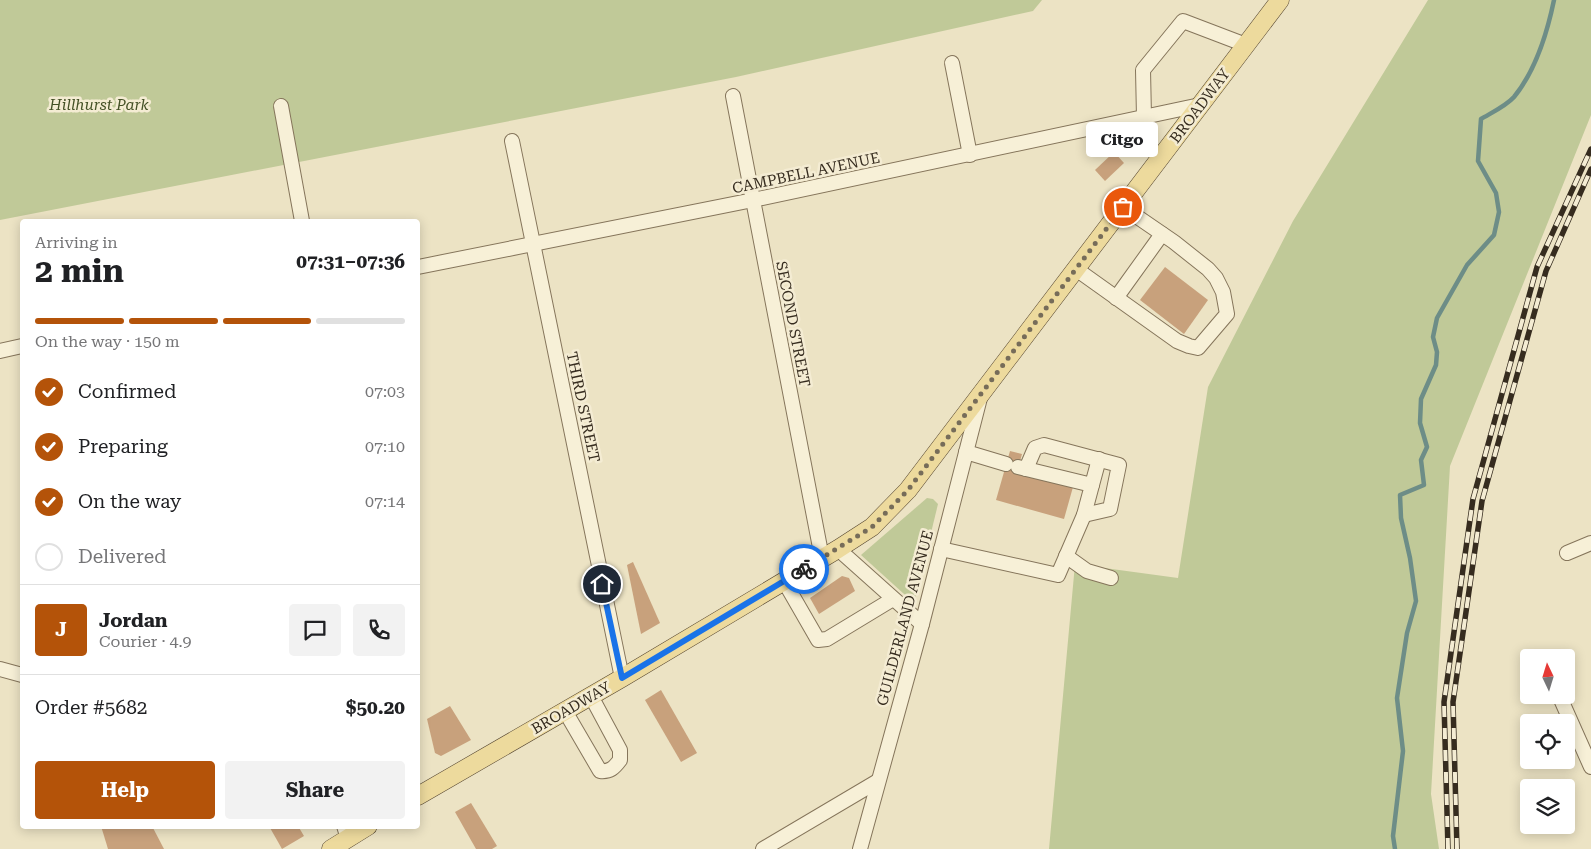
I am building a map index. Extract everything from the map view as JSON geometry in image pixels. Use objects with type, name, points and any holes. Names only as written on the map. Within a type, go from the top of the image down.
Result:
[{"type":"main road","name":"BROADWAY","points":[[420,791],[622,678],[872,527],[908,490],[1280,0]]},
{"type":"main road","points":[[331,849],[346,832]]},
{"type":"street","points":[[1144,117],[1143,70],[1184,20],[1246,45]]},
{"type":"street","points":[[952,63],[970,155]]},
{"type":"street","name":"SECOND STREET","points":[[733,96],[822,558]]},
{"type":"street","name":"CAMPBELL AVENUE","points":[[420,267],[753,200],[1200,105]]},
{"type":"street","points":[[281,106],[302,219]]},
{"type":"street","name":"THIRD STREET","points":[[512,141],[622,678]]},
{"type":"street","points":[[1076,269],[1188,346],[1198,348],[1227,314],[1223,292],[1216,278],[1208,269],[1123,207]]},
{"type":"street","points":[[1116,298],[1162,234]]},
{"type":"street","points":[[0,351],[20,346]]},
{"type":"street","name":"GUILDERLAND AVENUE","points":[[860,849],[922,624],[980,396]]},
{"type":"street","points":[[1017,466],[1035,448],[1044,445],[1119,465],[1110,509],[1084,515]]},
{"type":"street","points":[[966,452],[1092,485]]},
{"type":"street","points":[[941,549],[1058,575],[1084,515],[1099,460]]},
{"type":"street","points":[[1567,553],[1591,543]]},
{"type":"street","points":[[838,549],[922,624]]},
{"type":"street","points":[[1066,556],[1087,571],[1111,578]]},
{"type":"street","points":[[784,581],[818,640],[827,639],[893,599]]},
{"type":"street","points":[[0,669],[20,674]]},
{"type":"street","points":[[565,711],[600,771],[606,772],[613,768],[620,760],[620,750],[591,696]]},
{"type":"street","points":[[1564,704],[1591,767]]},
{"type":"street","points":[[763,849],[878,781]]},
{"type":"green space","name":"Hillhurst Park","points":[[0,0],[1042,0],[1033,11],[736,77],[0,220]]},
{"type":"green space","points":[[1428,0],[1591,0],[1591,115],[1450,466],[1431,794],[1439,849],[1049,849],[1075,564],[1178,578],[1208,387],[1293,221]]},
{"type":"green space","points":[[927,498],[933,499],[938,504],[914,603],[861,555]]},
{"type":"building","points":[[1114,152],[1124,163],[1105,181],[1095,170]]},
{"type":"building","points":[[1165,267],[1208,300],[1184,334],[1140,300]]},
{"type":"building","points":[[1010,451],[1022,454],[1017,472],[1073,487],[1064,519],[996,500]]},
{"type":"building","points":[[633,562],[660,623],[641,634],[627,565]]},
{"type":"building","points":[[842,576],[849,578],[855,591],[819,614],[810,598]]},
{"type":"building","points":[[661,690],[697,753],[681,762],[645,700]]},
{"type":"building","points":[[450,706],[471,740],[441,756],[435,753],[427,719]]},
{"type":"building","points":[[471,803],[497,846],[492,849],[476,849],[455,812]]},
{"type":"building","points":[[102,829],[154,829],[164,849],[108,849]]},
{"type":"building","points":[[271,829],[300,829],[304,836],[282,849]]},
{"type":"waterway","points":[[1395,849],[1393,836],[1403,751],[1397,698],[1407,633],[1416,601],[1410,558],[1401,518],[1400,495],[1424,485],[1421,460],[1427,447],[1420,423],[1421,399],[1436,365],[1437,352],[1433,337],[1437,318],[1467,265],[1494,235],[1499,212],[1496,193],[1478,161],[1481,119],[1514,97],[1529,75],[1540,51],[1554,0]]},
{"type":"railway","points":[[1448,849],[1444,702],[1473,499],[1537,267],[1591,149]]},
{"type":"railway","points":[[1457,849],[1453,702],[1482,501],[1546,271],[1591,169]]},
{"type":"way so far","points":[[804,569],[872,527],[908,490],[1123,207]]},
{"type":"place","name":"Citgo","points":[[1123,207]]},
{"type":"route","points":[[602,584],[622,678],[804,569]]}]
